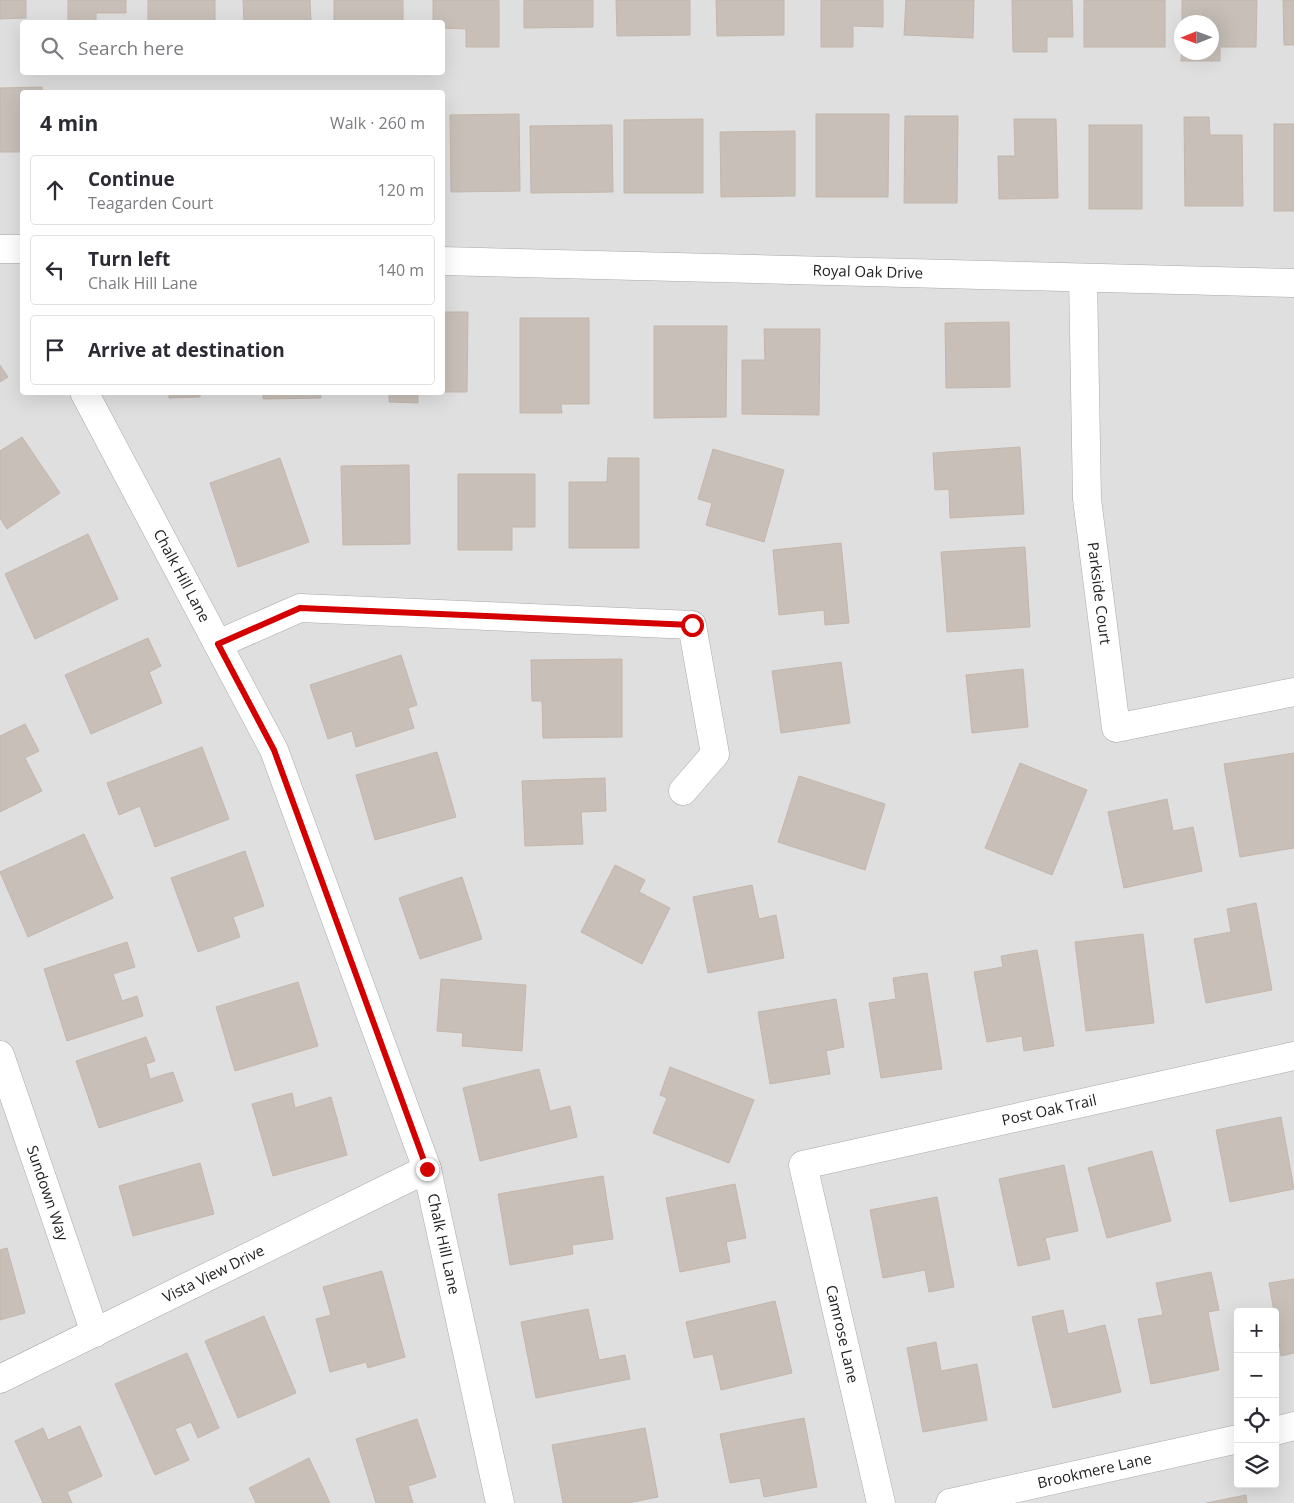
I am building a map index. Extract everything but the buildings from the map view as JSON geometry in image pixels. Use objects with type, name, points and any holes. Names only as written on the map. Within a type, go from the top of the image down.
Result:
[{"type":"street","points":[[0,249],[20,250]]},
{"type":"street","name":"Royal Oak Drive","points":[[445,261],[1294,284]]},
{"type":"street","name":"Parkside Court","points":[[1083,278],[1087,499],[1116,728],[1294,692]]},
{"type":"street","name":"Chalk Hill Lane","points":[[86,395],[274,750],[427,1169],[500,1503]]},
{"type":"street","points":[[218,644],[300,608],[692,625],[715,754],[683,792]]},
{"type":"street","name":"Sundown Way","points":[[0,1055],[95,1333]]},
{"type":"street","name":"Post Oak Trail","points":[[803,1165],[1294,1056]]},
{"type":"street","name":"Camrose Lane","points":[[803,1165],[881,1503]]},
{"type":"street","name":"Vista View Drive","points":[[0,1379],[427,1169]]},
{"type":"street","points":[[1279,1430],[1294,1426]]},
{"type":"street","name":"Brookmere Lane","points":[[950,1503],[1234,1440]]},
{"type":"shaded area","points":[[0,0],[1294,0],[1294,1503],[0,1503]]},
{"type":"route","points":[[427,1169],[274,750],[218,644],[300,608],[692,625]]}]
